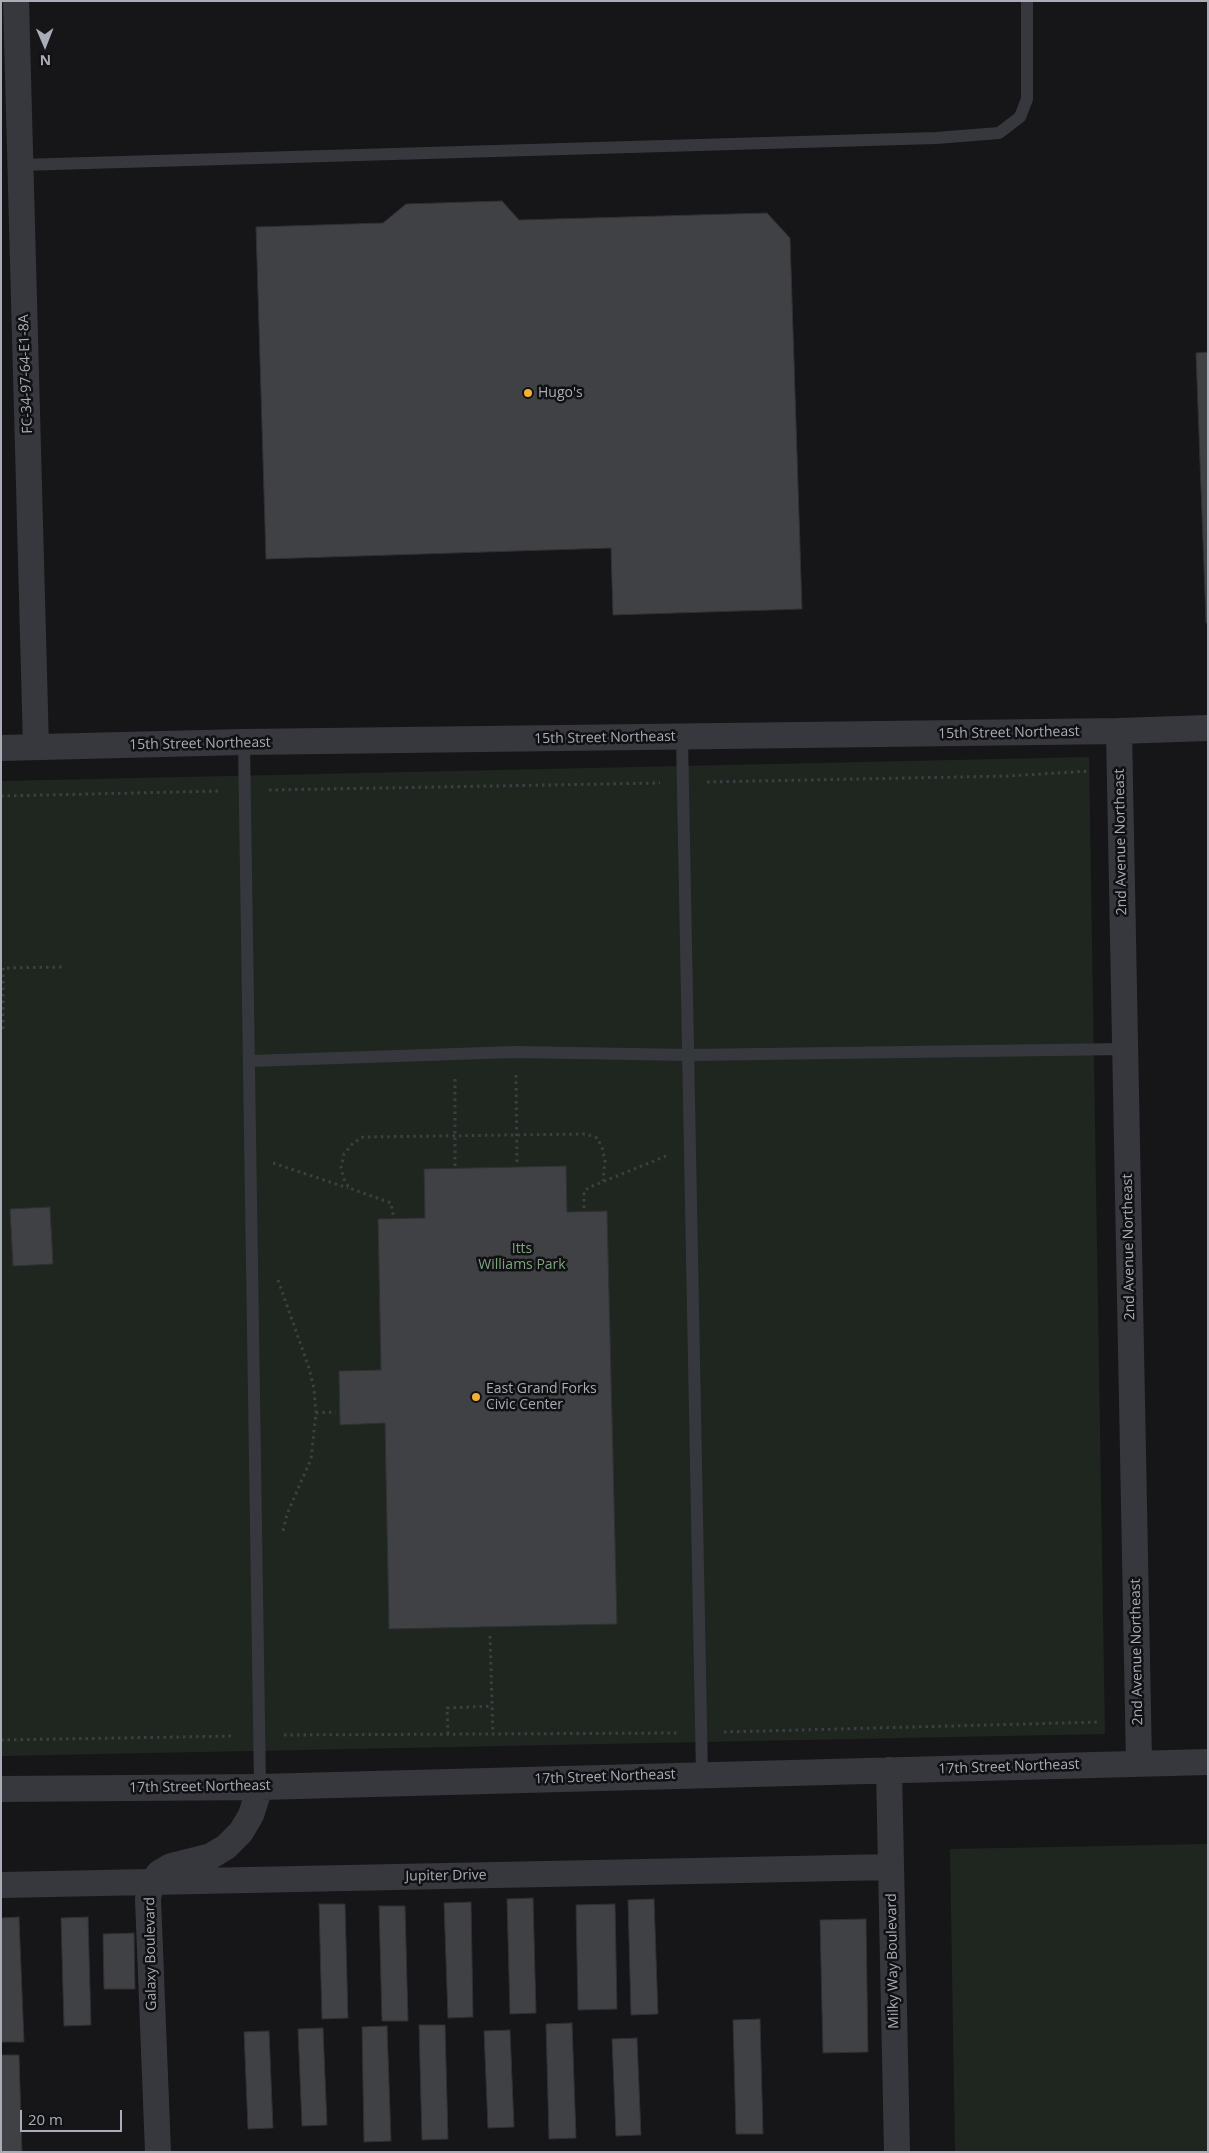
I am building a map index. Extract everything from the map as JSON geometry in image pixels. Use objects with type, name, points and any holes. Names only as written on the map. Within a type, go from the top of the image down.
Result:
[{"type":"street","name":"FC-34-97-64-E1-8A","points":[[16,1],[36,747]]},
{"type":"street","name":"15th Street Northeast","points":[[1,748],[244,742],[1119,731],[1208,728]]},
{"type":"street","name":"2nd Avenue Northeast","points":[[1119,731],[1139,1763]]},
{"type":"street","name":"17th Street Northeast","points":[[1,1789],[260,1786],[1208,1762]]},
{"type":"street","name":"Milky Way Boulevard","points":[[889,1770],[898,2152]]},
{"type":"street","name":"Galaxy Boulevard","points":[[158,2152],[148,1899],[151,1883],[159,1874],[171,1866],[211,1856],[226,1847],[241,1832],[251,1815],[260,1786]]},
{"type":"street","name":"Jupiter Drive","points":[[1,1885],[891,1867]]},
{"type":"lane","points":[[20,165],[926,138],[999,133],[1020,117],[1027,99],[1026,1]]},
{"type":"lane","points":[[682,737],[702,1775]]},
{"type":"lane","points":[[244,742],[260,1786]]},
{"type":"lane","points":[[249,1061],[515,1052],[689,1055],[1125,1049]]},
{"type":"path","points":[[1,796],[1008,776],[1120,768]]},
{"type":"path","points":[[4,1029],[3,968],[63,968]]},
{"type":"path","points":[[515,1052],[517,1164]]},
{"type":"path","points":[[455,1054],[455,1166]]},
{"type":"path","points":[[349,1188],[341,1168],[344,1154],[353,1143],[363,1137],[586,1134],[597,1138],[602,1147],[605,1161],[603,1181]]},
{"type":"path","points":[[584,1208],[584,1191],[603,1181],[690,1146]]},
{"type":"path","points":[[251,1162],[271,1162],[391,1203],[393,1216]]},
{"type":"path","points":[[278,1275],[281,1292],[309,1368],[314,1389],[316,1413],[311,1459],[287,1514],[282,1536]]},
{"type":"path","points":[[316,1413],[336,1412]]},
{"type":"path","points":[[490,1636],[493,1734]]},
{"type":"path","points":[[448,1734],[448,1708],[492,1706]]},
{"type":"path","points":[[1,1740],[448,1734],[701,1733],[1100,1722]]},
{"type":"green space","name":"Itts Williams Park","points":[[1089,757],[1105,1734],[1,1756],[1,781]]},
{"type":"green space","points":[[1208,1844],[1208,2152],[955,2152],[950,1849]]},
{"type":"building","name":"Hugo's","points":[[502,201],[519,220],[767,213],[790,238],[802,609],[613,615],[611,548],[266,559],[256,227],[383,223],[406,204]]},
{"type":"building","points":[[1208,352],[1208,623],[1206,623],[1196,353]]},
{"type":"building","name":"East Grand Forks Civic Center","points":[[566,1166],[567,1212],[607,1211],[617,1624],[389,1629],[385,1423],[340,1425],[339,1371],[381,1370],[378,1219],[425,1218],[424,1169]]},
{"type":"building","points":[[50,1207],[53,1264],[13,1266],[10,1209]]},
{"type":"building","points":[[533,1898],[536,2013],[510,2014],[507,1899]]},
{"type":"building","points":[[654,1899],[658,2014],[631,2015],[628,1900]]},
{"type":"building","points":[[471,1902],[473,2017],[448,2018],[444,1903]]},
{"type":"building","points":[[319,1904],[345,1904],[348,2018],[322,2019]]},
{"type":"building","points":[[615,1904],[617,2009],[578,2010],[576,1905]]},
{"type":"building","points":[[379,1906],[405,1906],[408,2021],[382,2021]]},
{"type":"building","points":[[19,1917],[24,2042],[1,2042],[1,1918]]},
{"type":"building","points":[[88,1917],[91,2025],[64,2026],[61,1918]]},
{"type":"building","points":[[866,1919],[868,2052],[823,2053],[820,1920]]},
{"type":"building","points":[[134,1933],[135,1989],[104,1989],[103,1934]]},
{"type":"building","points":[[760,2019],[763,2134],[736,2134],[733,2020]]},
{"type":"building","points":[[572,2023],[576,2138],[549,2139],[546,2024]]},
{"type":"building","points":[[419,2025],[445,2025],[448,2139],[422,2140]]},
{"type":"building","points":[[387,2026],[391,2141],[364,2142],[362,2027]]},
{"type":"building","points":[[323,2028],[327,2125],[302,2126],[298,2029]]},
{"type":"building","points":[[510,2030],[514,2127],[488,2128],[484,2031]]},
{"type":"building","points":[[269,2031],[273,2128],[248,2129],[244,2032]]},
{"type":"building","points":[[637,2038],[641,2135],[616,2136],[612,2039]]},
{"type":"building","points":[[1,2055],[19,2055],[22,2152],[1,2152]]},
{"type":"place","name":"Hugo's","points":[[528,393]]},
{"type":"place","name":"East Grand Forks Civic Center","points":[[476,1397]]}]
